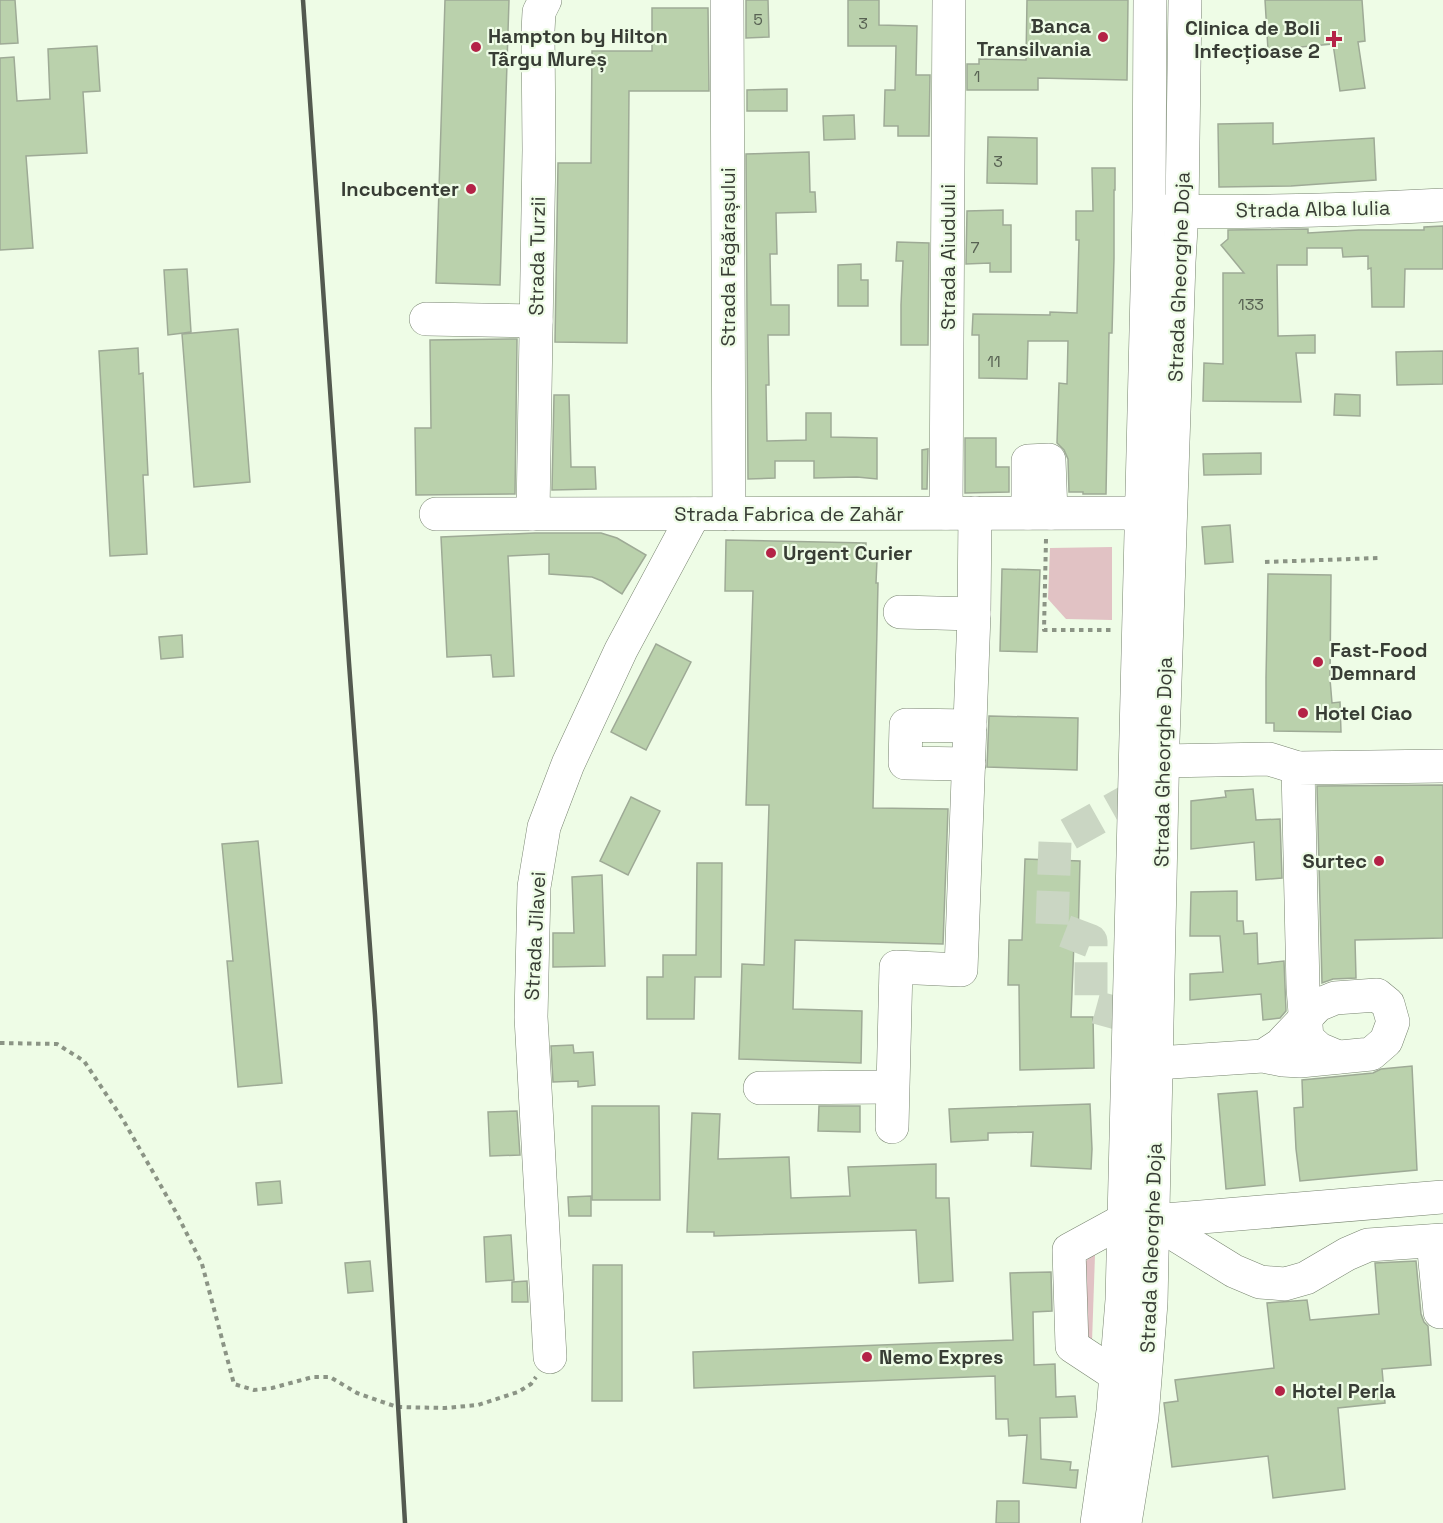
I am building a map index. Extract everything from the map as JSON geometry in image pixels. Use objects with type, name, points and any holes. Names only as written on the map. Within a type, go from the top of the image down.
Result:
[{"type":"street","name":"Strada Turzii","points":[[533,514],[539,150],[538,31],[539,12],[545,0]]},
{"type":"street","name":"Strada Făgărașului","points":[[727,0],[729,514]]},
{"type":"street","name":"Strada Aiudului","points":[[892,1087],[896,967],[961,970],[974,614],[961,513],[949,0]]},
{"type":"street","name":"Strada Gheorghe Doja","points":[[1125,1523],[1142,1417],[1152,1303],[1139,1220],[1128,1028],[1149,210],[1150,0]]},
{"type":"street","name":"Strada Gheorghe Doja","points":[[1097,1523],[1113,1411],[1122,1300],[1139,1220],[1157,1063],[1162,761],[1182,211],[1185,0]]},
{"type":"street","name":"Strada Alba Iulia","points":[[1149,210],[1358,209],[1443,205]]},
{"type":"street","points":[[426,319],[537,321]]},
{"type":"street","points":[[1071,460],[1050,518],[1028,461],[1071,460]]},
{"type":"street","name":"Strada Fabrica de Zahăr","points":[[436,514],[961,513],[1050,518],[1142,513]]},
{"type":"street","name":"Strada Jilavei","points":[[550,1357],[531,1017],[534,887],[544,827],[568,764],[621,650],[694,514]]},
{"type":"street","points":[[900,612],[974,614]]},
{"type":"street","points":[[969,764],[905,763],[906,725],[970,726]]},
{"type":"street","points":[[1162,761],[1269,759],[1298,768],[1443,766]]},
{"type":"street","points":[[1298,768],[1307,1038],[1318,1049],[1338,1057]]},
{"type":"street","points":[[1157,1063],[1263,1056],[1300,1061],[1371,1054],[1386,1041],[1392,1023],[1388,1004],[1377,995],[1335,998],[1318,1005],[1280,1045],[1263,1056]]},
{"type":"street","points":[[760,1088],[892,1087],[892,1127]]},
{"type":"street","points":[[1116,1375],[1072,1346],[1069,1251],[1139,1220],[1443,1197]]},
{"type":"street","points":[[1139,1220],[1260,1282],[1285,1284],[1306,1278],[1347,1254],[1368,1245],[1438,1240],[1440,1312]]},
{"type":"path","points":[[1050,518],[1044,630],[1119,630]]},
{"type":"path","points":[[1265,562],[1380,558]]},
{"type":"path","points":[[0,1043],[57,1044],[84,1061],[133,1137],[177,1214],[202,1264],[234,1384],[254,1390],[272,1388],[313,1377],[330,1377],[357,1393],[397,1407],[457,1408],[478,1405],[518,1392],[531,1384],[550,1357]]},
{"type":"shaded area","points":[[1112,547],[1112,620],[1066,619],[1048,599],[1050,548]]},
{"type":"shaded area","points":[[1095,1255],[1092,1342],[1088,1341],[1083,1269],[1086,1261]]},
{"type":"building","points":[[0,0],[15,0],[18,43],[0,44]]},
{"type":"building","name":"Incubcenter","points":[[445,0],[509,0],[500,285],[436,283]]},
{"type":"building","points":[[746,0],[768,0],[769,37],[746,38]]},
{"type":"building","points":[[848,0],[879,0],[879,25],[917,26],[916,75],[930,75],[929,136],[898,136],[898,126],[884,126],[885,90],[895,90],[896,46],[848,46]]},
{"type":"building","points":[[1027,0],[1128,0],[1127,80],[1038,78],[1038,90],[967,90],[967,64],[979,64],[979,59],[1026,60]]},
{"type":"building","points":[[1265,0],[1362,0],[1365,41],[1358,42],[1365,88],[1340,91],[1333,44],[1268,50]]},
{"type":"building","points":[[652,8],[708,8],[709,91],[629,91],[627,343],[555,342],[558,163],[591,163],[592,51],[652,51]]},
{"type":"building","points":[[97,46],[100,91],[83,92],[87,153],[26,156],[33,248],[0,250],[0,58],[14,57],[17,101],[50,99],[48,49]]},
{"type":"building","points":[[787,89],[787,111],[747,111],[747,90]]},
{"type":"building","points":[[854,115],[855,139],[824,140],[823,116]]},
{"type":"building","points":[[1273,123],[1273,144],[1374,138],[1376,180],[1291,186],[1219,187],[1218,124]]},
{"type":"building","points":[[988,137],[1037,138],[1037,184],[987,183]]},
{"type":"building","points":[[809,152],[810,192],[815,192],[816,212],[776,213],[777,254],[770,254],[771,305],[789,305],[789,335],[768,335],[767,441],[806,440],[806,413],[831,413],[831,437],[877,438],[877,479],[814,478],[814,461],[775,461],[775,478],[748,479],[746,154]]},
{"type":"building","points":[[1092,168],[1115,168],[1106,494],[1069,492],[1068,459],[1064,450],[1057,443],[1059,383],[1067,384],[1068,341],[1028,341],[1027,379],[979,378],[979,335],[972,335],[973,314],[1077,313],[1079,240],[1076,240],[1076,211],[1093,211]]},
{"type":"building","points":[[1003,210],[1003,225],[1011,225],[1011,272],[990,272],[990,263],[966,264],[967,211]]},
{"type":"building","points":[[1443,226],[1443,269],[1405,269],[1404,307],[1372,307],[1371,268],[1368,269],[1368,256],[1343,257],[1342,248],[1307,248],[1307,265],[1277,265],[1278,336],[1315,335],[1315,353],[1296,353],[1301,402],[1203,401],[1204,363],[1223,364],[1223,273],[1244,273],[1221,245],[1228,239],[1228,230],[1308,229],[1308,233],[1424,230],[1424,227]]},
{"type":"building","points":[[897,242],[929,243],[928,345],[901,345],[903,261],[896,261]]},
{"type":"building","points":[[861,264],[861,280],[868,280],[868,306],[838,306],[838,265]]},
{"type":"building","points":[[187,269],[191,332],[168,335],[164,270]]},
{"type":"building","points":[[238,329],[250,482],[194,487],[182,334]]},
{"type":"building","points":[[517,339],[515,494],[416,495],[415,428],[431,428],[430,340]]},
{"type":"building","points":[[138,348],[139,374],[143,373],[148,475],[143,475],[147,554],[110,556],[99,351]]},
{"type":"building","points":[[1443,351],[1443,384],[1397,385],[1396,352]]},
{"type":"building","points":[[1335,394],[1360,395],[1360,416],[1334,415]]},
{"type":"building","points":[[554,395],[569,395],[571,467],[595,467],[596,489],[552,490]]},
{"type":"building","points":[[965,438],[996,438],[996,467],[1009,467],[1009,492],[965,493]]},
{"type":"building","points":[[928,449],[927,489],[922,489],[922,450]]},
{"type":"building","points":[[1261,453],[1261,474],[1204,475],[1203,454]]},
{"type":"building","points":[[1230,525],[1233,562],[1205,564],[1202,527]]},
{"type":"building","points":[[601,533],[617,538],[646,555],[622,594],[592,577],[549,574],[549,554],[508,556],[514,676],[493,677],[491,655],[447,657],[441,537]]},
{"type":"building","points":[[726,540],[866,543],[866,560],[877,560],[876,583],[878,583],[873,808],[948,809],[943,944],[795,940],[793,1009],[862,1011],[861,1063],[739,1059],[742,964],[764,965],[769,805],[746,805],[753,591],[725,591]]},
{"type":"building","points":[[1002,569],[1040,570],[1037,652],[1000,651]]},
{"type":"building","points":[[1268,574],[1331,575],[1330,679],[1332,703],[1340,702],[1341,732],[1274,731],[1274,723],[1266,723]]},
{"type":"building","points":[[182,635],[183,657],[161,659],[159,637]]},
{"type":"building","points":[[656,644],[691,662],[646,750],[611,732]]},
{"type":"building","points":[[989,716],[1078,718],[1077,770],[987,767]]},
{"type":"building","name":"Surtec","points":[[1443,785],[1443,938],[1355,940],[1356,978],[1333,979],[1322,983],[1317,786]]},
{"type":"building","points":[[1253,789],[1256,820],[1280,819],[1282,878],[1256,880],[1254,842],[1191,849],[1191,801],[1226,797],[1225,791]]},
{"type":"building","points":[[631,797],[660,811],[628,875],[600,861]]},
{"type":"building","points":[[258,841],[282,1083],[238,1087],[227,961],[233,961],[222,844]]},
{"type":"building","points":[[1025,859],[1080,861],[1078,942],[1074,942],[1071,1017],[1093,1017],[1094,1068],[1020,1070],[1019,985],[1008,985],[1009,940],[1022,940]]},
{"type":"building","points":[[697,863],[722,863],[721,977],[695,977],[694,1019],[647,1019],[647,977],[663,977],[663,955],[696,955]]},
{"type":"building","points":[[602,875],[605,966],[553,967],[553,933],[574,933],[572,877]]},
{"type":"building","points":[[1237,891],[1237,921],[1243,921],[1244,934],[1257,933],[1258,964],[1284,961],[1286,1011],[1280,1018],[1263,1020],[1261,994],[1190,1000],[1190,974],[1223,972],[1220,936],[1190,936],[1191,892]]},
{"type":"building","points":[[573,1045],[574,1053],[593,1052],[595,1085],[578,1087],[578,1081],[553,1082],[551,1046]]},
{"type":"building","points":[[1412,1066],[1417,1170],[1300,1181],[1294,1108],[1303,1107],[1302,1080],[1373,1073],[1381,1069]]},
{"type":"building","points":[[1257,1091],[1265,1185],[1226,1189],[1218,1094]]},
{"type":"building","points":[[1090,1104],[1091,1169],[1031,1166],[1033,1132],[988,1133],[988,1140],[951,1142],[949,1109]]},
{"type":"building","points":[[592,1106],[659,1106],[660,1200],[592,1200]]},
{"type":"building","points":[[819,1106],[860,1106],[860,1132],[818,1131]]},
{"type":"building","points":[[517,1111],[520,1155],[490,1156],[488,1112]]},
{"type":"building","points":[[692,1113],[720,1114],[718,1159],[789,1157],[791,1198],[850,1196],[848,1167],[936,1164],[936,1198],[949,1198],[953,1281],[919,1283],[916,1230],[714,1236],[714,1232],[687,1232]]},
{"type":"building","points":[[280,1181],[282,1203],[258,1205],[256,1183]]},
{"type":"building","points":[[591,1196],[591,1216],[569,1216],[568,1197]]},
{"type":"building","points":[[511,1235],[514,1280],[486,1282],[484,1237]]},
{"type":"building","points":[[370,1261],[373,1291],[348,1293],[345,1263]]},
{"type":"building","name":"Hotel Perla","points":[[1416,1261],[1421,1314],[1428,1326],[1431,1365],[1382,1369],[1385,1403],[1338,1408],[1345,1489],[1273,1498],[1268,1456],[1172,1467],[1164,1403],[1178,1401],[1175,1380],[1274,1368],[1267,1303],[1307,1300],[1310,1320],[1379,1314],[1375,1263]]},
{"type":"building","points":[[593,1265],[622,1265],[622,1401],[592,1401]]},
{"type":"building","points":[[1051,1272],[1052,1311],[1033,1312],[1034,1365],[1055,1364],[1056,1397],[1075,1396],[1077,1417],[1040,1418],[1041,1459],[1071,1462],[1070,1470],[1078,1470],[1076,1488],[1023,1483],[1027,1435],[1009,1436],[1008,1419],[996,1419],[995,1376],[694,1388],[693,1352],[1013,1340],[1010,1273]]},
{"type":"building","points":[[527,1281],[528,1302],[512,1302],[512,1282]]},
{"type":"building","points":[[997,1501],[1019,1501],[1019,1523],[996,1523]]},
{"type":"tunnel","points":[[1128,1016],[1091,1006],[1091,941],[1052,926],[1055,842],[1135,797]]},
{"type":"railway","points":[[303,0],[375,1015],[405,1523]]},
{"type":"place","name":"Banca Transilvania","points":[[1103,37]]},
{"type":"place","name":"Clinica de Boli Infecțioase 2","points":[[1334,39]]},
{"type":"place","name":"Hampton by Hilton Târgu Mureș","points":[[476,47]]},
{"type":"place","name":"Incubcenter","points":[[471,189]]},
{"type":"place","name":"Urgent Curier","points":[[771,553]]},
{"type":"place","name":"Fast-Food Demnard","points":[[1318,662]]},
{"type":"place","name":"Hotel Ciao","points":[[1303,713]]},
{"type":"place","name":"Surtec","points":[[1379,861]]},
{"type":"place","name":"Nemo Expres","points":[[867,1357]]},
{"type":"place","name":"Hotel Perla","points":[[1280,1391]]}]
